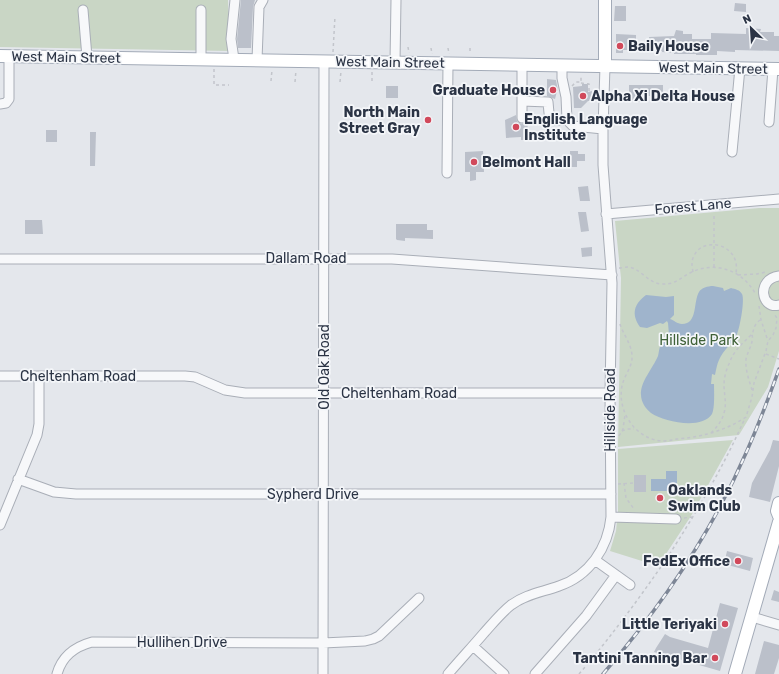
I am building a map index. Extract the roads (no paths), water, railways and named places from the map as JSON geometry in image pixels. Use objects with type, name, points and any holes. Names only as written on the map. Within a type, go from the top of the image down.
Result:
[{"type":"main road","points":[[605,0],[605,66]]},
{"type":"main road","name":"West Main Street","points":[[4,56],[257,60],[329,57],[395,62],[449,59],[522,64],[776,69]]},
{"type":"main road","points":[[779,503],[777,511],[779,516]]},
{"type":"main road","points":[[735,674],[779,522]]},
{"type":"street","points":[[234,59],[231,39],[235,0]]},
{"type":"street","points":[[257,60],[259,7],[262,0]]},
{"type":"street","points":[[395,62],[396,0]]},
{"type":"street","points":[[83,10],[87,57]]},
{"type":"street","points":[[201,10],[201,59]]},
{"type":"street","points":[[0,104],[6,103],[9,100],[4,56]]},
{"type":"street","name":"Old Oak Road","points":[[323,674],[324,258],[329,57]]},
{"type":"street","points":[[447,173],[449,59]]},
{"type":"street","points":[[522,64],[522,118]]},
{"type":"street","points":[[562,65],[562,78],[566,93],[566,116],[570,124],[580,128],[603,129]]},
{"type":"street","name":"Hillside Road","points":[[448,674],[505,610],[515,602],[530,594],[567,583],[584,572],[595,560],[607,537],[611,517],[610,393],[615,271],[606,214],[603,174],[605,66]]},
{"type":"street","points":[[732,152],[740,68]]},
{"type":"street","points":[[769,122],[776,69]]},
{"type":"street","points":[[522,101],[532,100],[548,102],[549,113]]},
{"type":"street","name":"Forest Lane","points":[[606,214],[779,199]]},
{"type":"street","name":"Dallam Road","points":[[0,259],[392,259],[615,271]]},
{"type":"street","points":[[775,273],[764,287],[763,291],[768,304],[776,306],[779,305]]},
{"type":"street","name":"Cheltenham Road","points":[[0,376],[185,376],[195,377],[233,392],[610,393]]},
{"type":"street","points":[[0,526],[37,435],[39,424],[39,376]]},
{"type":"street","name":"Sypherd Drive","points":[[18,479],[44,489],[65,494],[610,494]]},
{"type":"street","points":[[611,517],[676,519]]},
{"type":"street","points":[[595,560],[630,585]]},
{"type":"street","points":[[534,674],[586,616],[616,575]]},
{"type":"street","name":"Hullihen Drive","points":[[57,674],[62,661],[67,654],[92,642],[323,643],[373,640],[419,598]]},
{"type":"street","points":[[752,617],[779,625]]},
{"type":"street","points":[[472,646],[504,674]]},
{"type":"water","points":[[713,286],[723,288],[724,291],[731,288],[739,291],[743,297],[743,307],[737,334],[721,356],[715,375],[712,374],[711,384],[714,384],[714,408],[712,414],[707,419],[692,423],[673,421],[657,416],[651,413],[644,405],[641,398],[641,390],[658,356],[659,348],[662,342],[669,335],[668,323],[667,321],[663,324],[660,323],[647,328],[640,327],[635,318],[636,306],[646,295],[666,297],[674,296],[674,315],[670,319],[680,324],[687,323],[693,317],[697,296],[701,289]]},
{"type":"water","points":[[666,471],[677,471],[677,491],[651,491],[651,479],[666,479]]},
{"type":"railway","points":[[603,674],[664,596],[683,569],[717,512],[746,453],[779,369]]},
{"type":"place","name":"Baily House","points":[[620,46]]},
{"type":"place","name":"Graduate House","points":[[553,90]]},
{"type":"place","name":"Alpha Xi Delta House","points":[[583,96]]},
{"type":"place","name":"North Main Street Gray","points":[[428,120]]},
{"type":"place","name":"English Language Institute","points":[[516,127]]},
{"type":"place","name":"Belmont Hall","points":[[474,162]]},
{"type":"place","name":"Oaklands Swim Club","points":[[660,498]]},
{"type":"place","name":"FedEx Office","points":[[738,561]]},
{"type":"place","name":"Little Teriyaki","points":[[725,624]]},
{"type":"place","name":"Tantini Tanning Bar","points":[[715,658]]},
{"type":"park label","name":"Hillside Park","points":[[699,340]]}]
